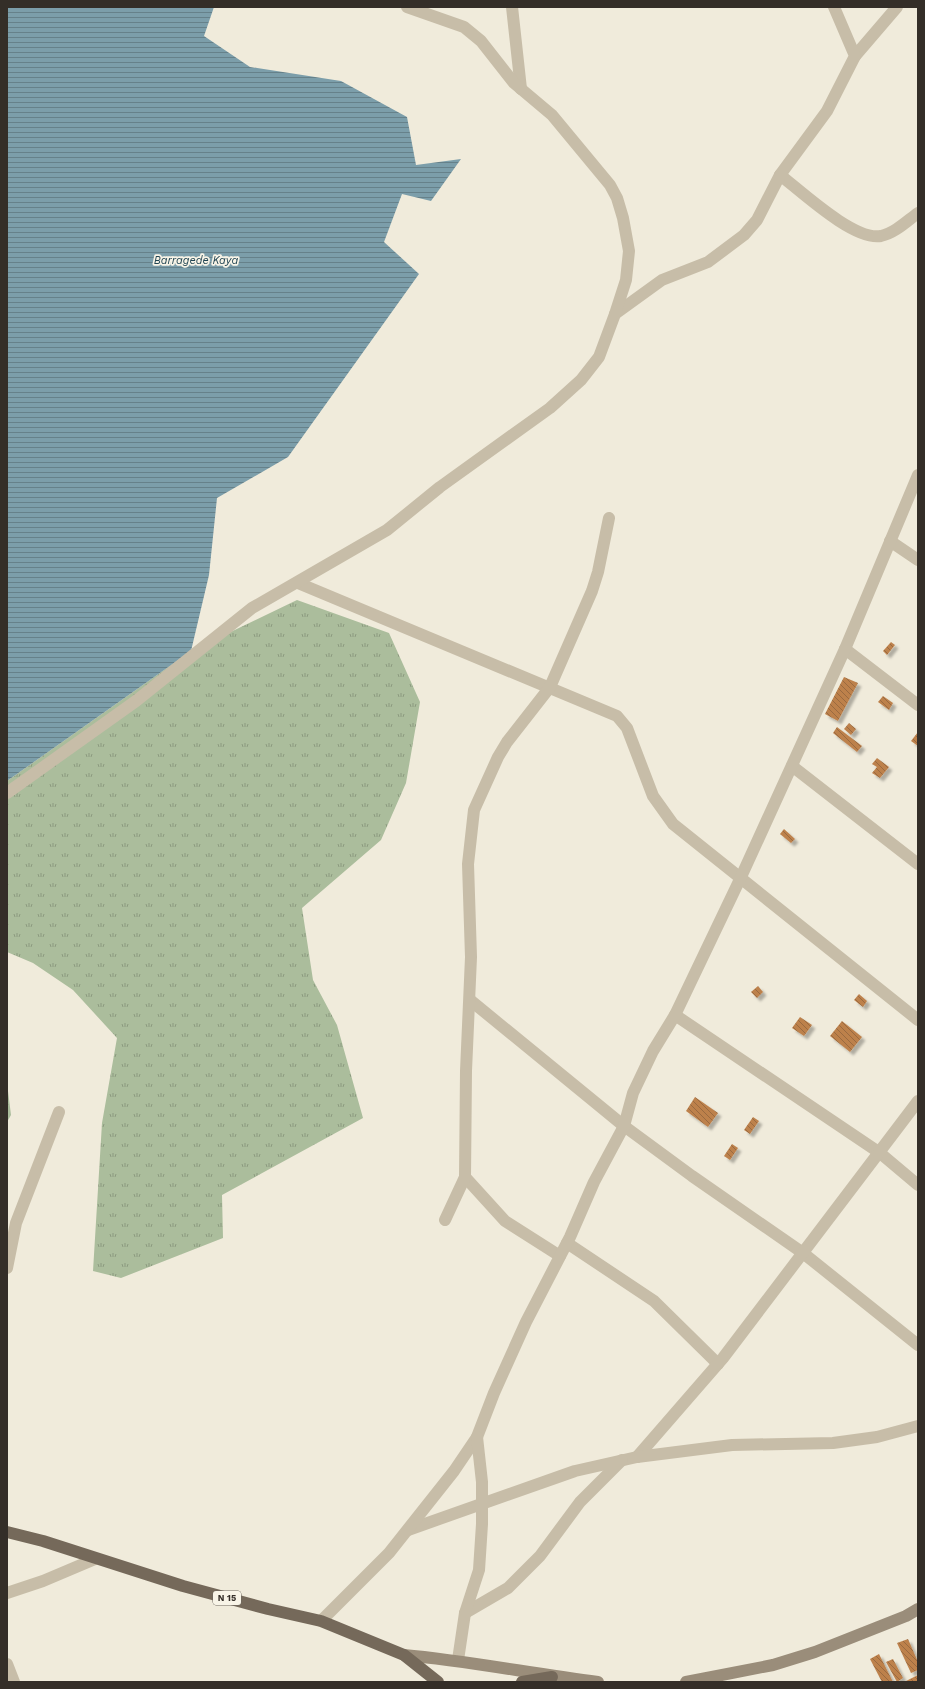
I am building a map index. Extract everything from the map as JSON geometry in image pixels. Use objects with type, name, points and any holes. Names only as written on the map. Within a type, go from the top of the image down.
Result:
[{"type":"main road","name":"N 15","points":[[7,1532],[43,1541],[95,1559],[183,1586],[268,1609],[321,1621],[404,1655],[438,1682]]},
{"type":"main road","points":[[686,1682],[773,1665],[815,1652],[906,1616],[918,1609]]},
{"type":"main road","points":[[404,1655],[458,1660],[552,1677],[598,1682]]},
{"type":"main road","points":[[522,1682],[552,1677]]},
{"type":"street","points":[[7,793],[136,701],[252,608],[387,530],[440,487],[550,408],[581,380],[599,357],[616,314],[626,280],[629,251],[623,218],[617,198],[610,185],[552,115],[542,105],[521,89],[481,41],[464,27],[407,7]]},
{"type":"street","points":[[512,7],[521,89]]},
{"type":"street","points":[[834,7],[854,56]]},
{"type":"street","points":[[616,314],[662,280],[708,262],[744,235],[757,220],[780,175],[827,111],[854,56],[897,7]]},
{"type":"street","points":[[780,175],[836,220],[866,235],[882,236],[898,228],[918,213]]},
{"type":"street","points":[[321,1621],[389,1553],[454,1471],[477,1437],[494,1393],[526,1322],[567,1243],[594,1182],[624,1126],[634,1093],[653,1051],[675,1015],[741,878],[845,649],[918,475]]},
{"type":"street","points":[[445,1220],[465,1177],[466,1071],[471,957],[468,864],[474,810],[498,757],[507,742],[550,687],[592,591],[598,572],[609,518]]},
{"type":"street","points":[[890,541],[918,560]]},
{"type":"street","points":[[298,582],[617,716],[627,728],[653,796],[672,824],[918,1020]]},
{"type":"street","points":[[845,649],[918,705]]},
{"type":"street","points":[[792,766],[918,864]]},
{"type":"street","points":[[470,1000],[624,1126],[692,1176],[803,1253],[918,1345]]},
{"type":"street","points":[[675,1015],[880,1153],[918,1185]]},
{"type":"street","points":[[637,1457],[718,1364],[880,1153],[918,1101]]},
{"type":"street","points":[[7,1268],[16,1223],[59,1112]]},
{"type":"street","points":[[465,1177],[505,1221],[560,1256]]},
{"type":"street","points":[[567,1243],[654,1301],[718,1364]]},
{"type":"street","points":[[407,1530],[482,1505],[575,1471],[637,1457],[732,1445],[833,1443],[917,1430]]},
{"type":"street","points":[[458,1660],[465,1613],[479,1570],[482,1482],[477,1437]]},
{"type":"street","points":[[465,1613],[508,1588],[540,1556],[580,1502],[622,1460]]},
{"type":"street","points":[[7,1593],[43,1581],[95,1559]]},
{"type":"street","points":[[7,1664],[14,1682]]},
{"type":"green space","points":[[297,600],[389,633],[420,702],[406,783],[381,840],[302,908],[313,980],[337,1025],[363,1118],[222,1195],[223,1238],[121,1278],[93,1271],[102,1123],[117,1038],[73,990],[33,963],[7,952],[7,781],[191,651]]},
{"type":"green space","points":[[7,1083],[11,1115],[7,1122]]},
{"type":"water","name":"Barragede Kaya","points":[[7,7],[214,7],[204,36],[250,67],[341,81],[407,117],[416,165],[461,159],[431,201],[402,194],[384,242],[419,274],[288,457],[217,498],[209,575],[191,651],[7,781]]},
{"type":"building","points":[[891,642],[895,645],[887,655],[883,651]]},
{"type":"building","points":[[844,677],[858,683],[838,721],[825,714]]},
{"type":"building","points":[[883,696],[893,703],[889,710],[878,702]]},
{"type":"building","points":[[849,723],[856,729],[851,735],[844,729]]},
{"type":"building","points":[[837,727],[862,746],[857,752],[833,733]]},
{"type":"building","points":[[918,732],[918,746],[911,741]]},
{"type":"building","points":[[877,758],[889,767],[880,778],[872,773],[877,767],[872,764]]},
{"type":"building","points":[[784,829],[795,839],[791,843],[780,834]]},
{"type":"building","points":[[758,986],[763,992],[757,998],[751,992]]},
{"type":"building","points":[[859,994],[867,1001],[863,1007],[854,1000]]},
{"type":"building","points":[[800,1017],[812,1025],[804,1036],[792,1028]]},
{"type":"building","points":[[842,1021],[862,1037],[850,1052],[830,1036]]},
{"type":"building","points":[[695,1097],[718,1113],[708,1127],[686,1111]]},
{"type":"building","points":[[753,1117],[759,1121],[750,1134],[744,1130]]},
{"type":"building","points":[[732,1144],[738,1148],[730,1160],[724,1156]]},
{"type":"building","points":[[908,1639],[918,1662],[918,1670],[911,1673],[897,1643]]},
{"type":"building","points":[[879,1654],[893,1682],[882,1682],[870,1659]]},
{"type":"building","points":[[893,1659],[903,1678],[897,1682],[886,1662]]},
{"type":"building","points":[[918,1675],[918,1682],[904,1682]]}]
